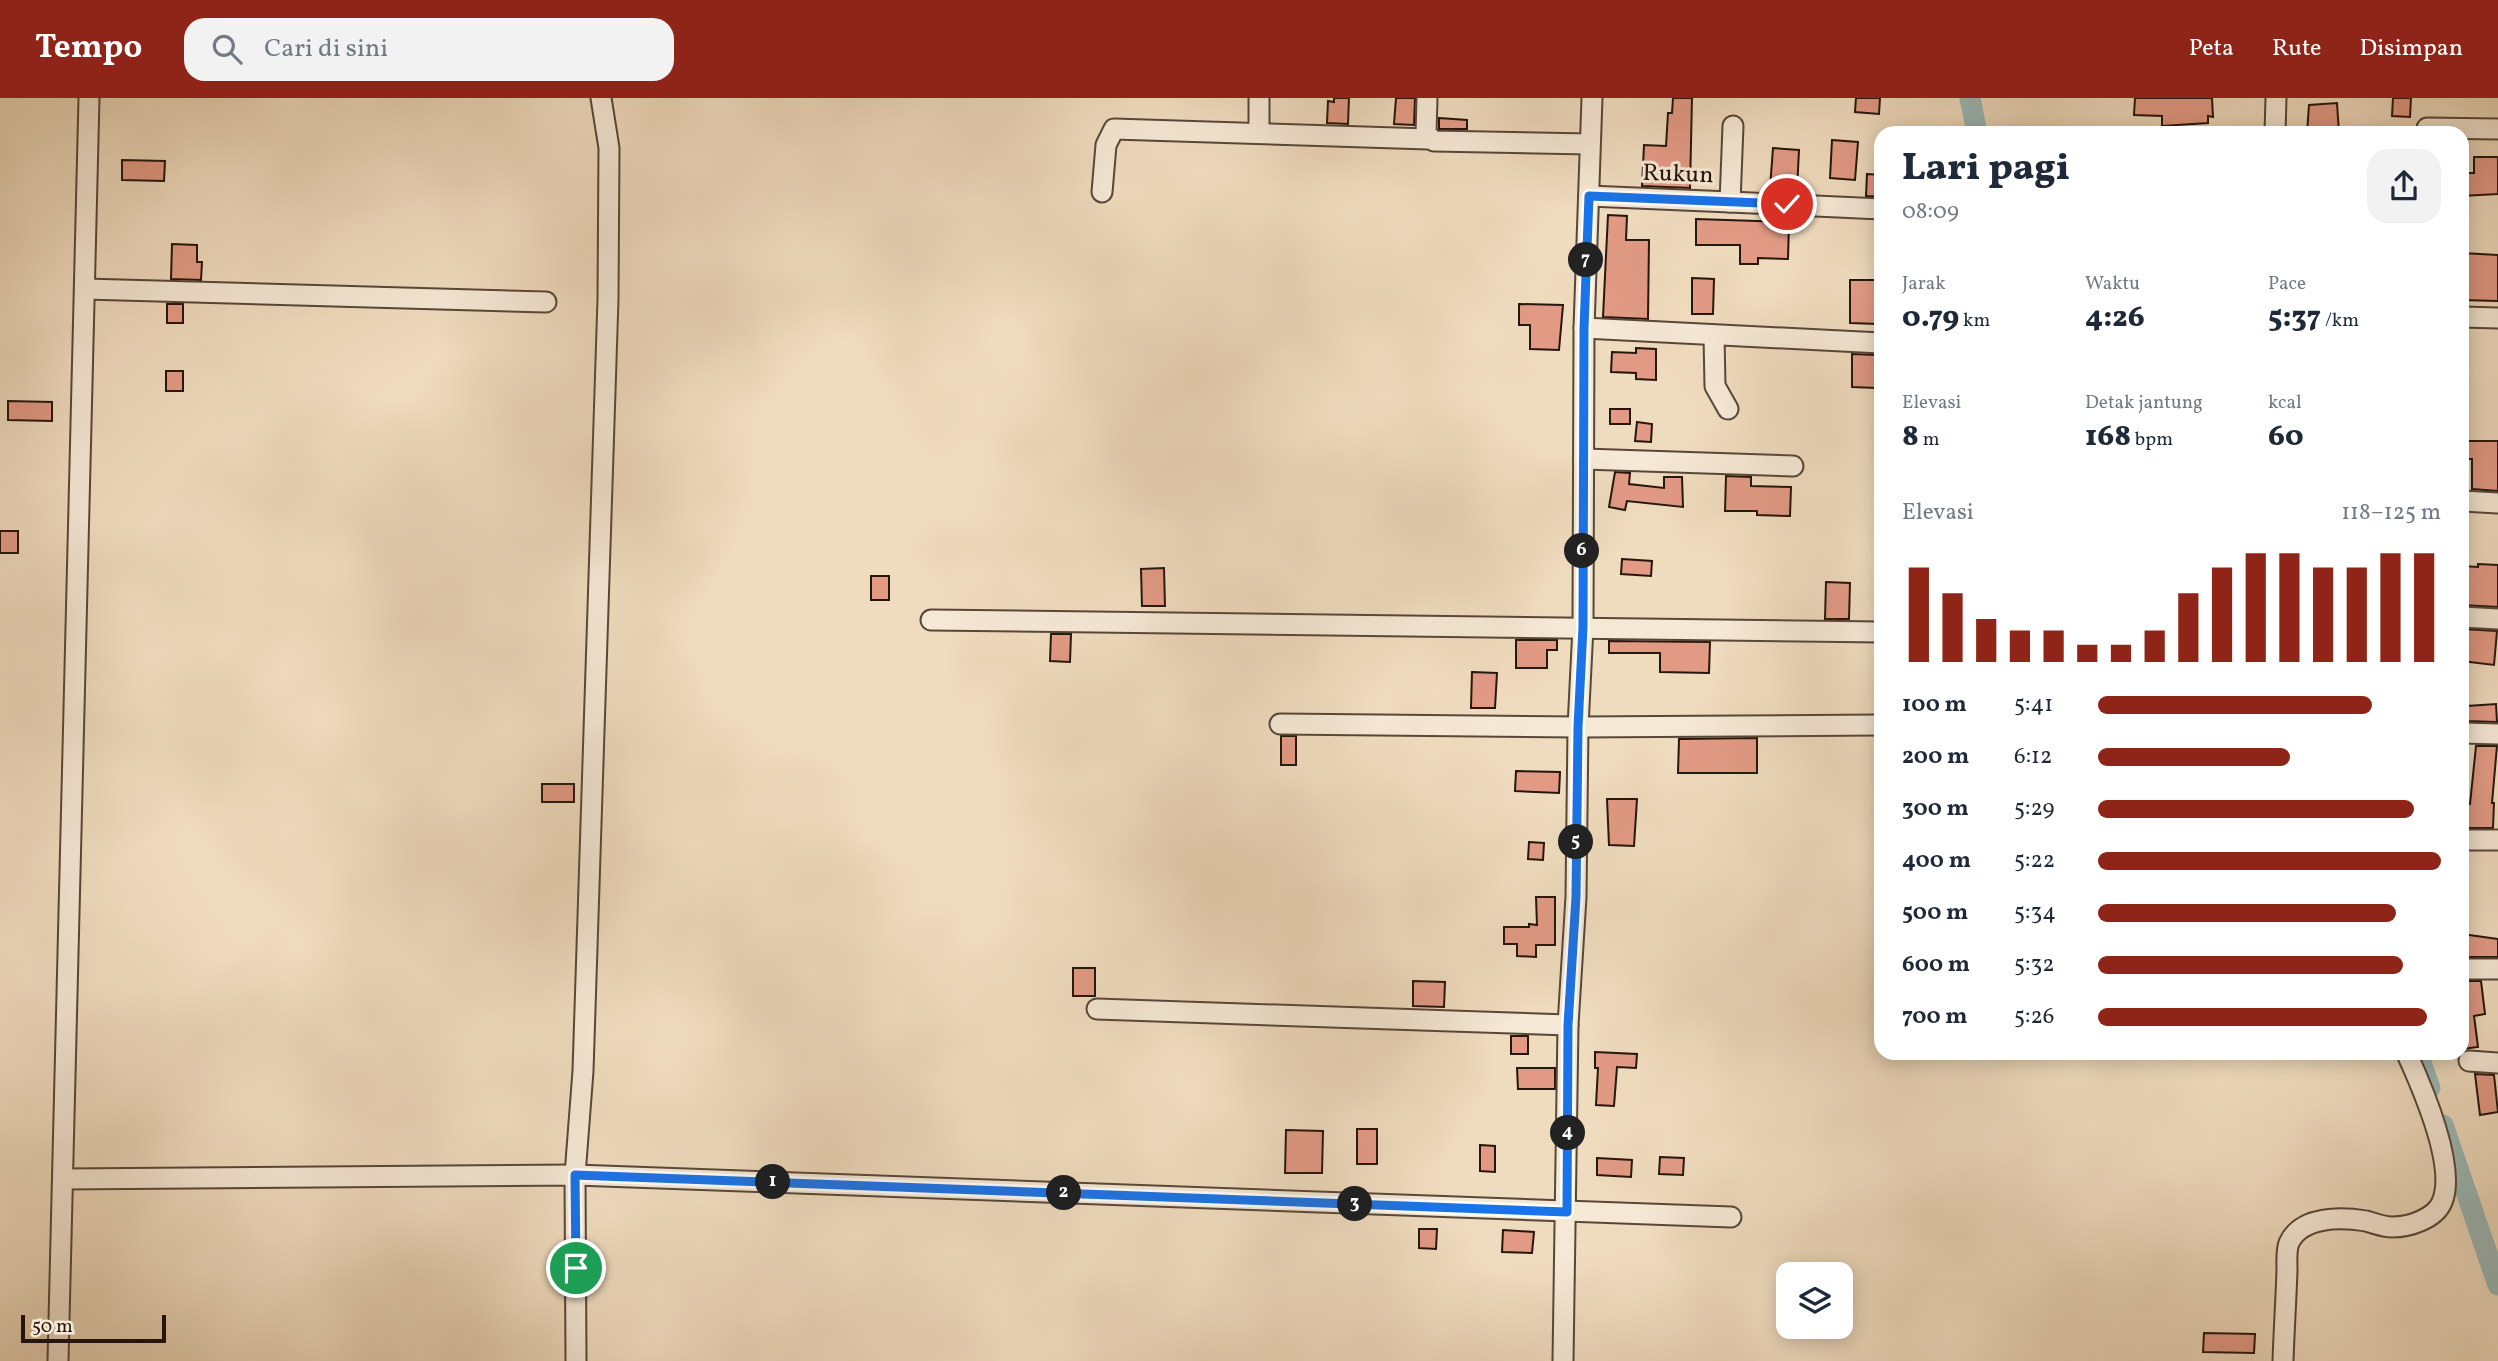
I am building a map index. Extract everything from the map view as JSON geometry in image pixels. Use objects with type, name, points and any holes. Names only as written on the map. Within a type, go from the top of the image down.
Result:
[{"type":"street","points":[[58,1361],[89,98]]},
{"type":"street","points":[[576,1361],[575,1175],[583,1071],[608,299],[609,148],[601,98]]},
{"type":"street","points":[[1259,98],[1259,133]]},
{"type":"street","points":[[1427,98],[1428,139]]},
{"type":"street","points":[[1563,1361],[1568,1025],[1576,897],[1578,727],[1583,627],[1581,529],[1584,328],[1592,98]]},
{"type":"street","points":[[2275,126],[2276,98]]},
{"type":"street","name":"Rukun","points":[[1589,196],[1730,202],[1733,126]]},
{"type":"street","points":[[1102,192],[1107,145],[1114,129],[1428,139],[1447,142],[1589,144]]},
{"type":"street","points":[[2469,129],[2498,129]]},
{"type":"street","points":[[1730,202],[1874,209]]},
{"type":"street","points":[[85,289],[546,302]]},
{"type":"street","points":[[2469,317],[2498,317]]},
{"type":"street","points":[[1584,328],[1874,343]]},
{"type":"street","points":[[1714,335],[1715,386],[1728,409]]},
{"type":"street","points":[[1584,458],[1793,466]]},
{"type":"street","points":[[2469,501],[2498,503]]},
{"type":"street","points":[[2469,617],[2498,619]]},
{"type":"street","points":[[931,620],[1874,632]]},
{"type":"street","points":[[1279,724],[1578,727],[1874,725]]},
{"type":"street","points":[[2469,733],[2498,734]]},
{"type":"street","points":[[2469,840],[2498,840]]},
{"type":"street","points":[[2469,970],[2498,969]]},
{"type":"street","points":[[1097,1009],[1568,1025]]},
{"type":"street","points":[[2283,1361],[2288,1244],[2302,1229],[2312,1222],[2325,1220],[2363,1221],[2390,1228],[2412,1224],[2432,1215],[2441,1204],[2445,1191],[2444,1158],[2425,1097],[2410,1060]]},
{"type":"street","points":[[2469,1062],[2498,1063]]},
{"type":"street","points":[[64,1179],[575,1175],[1731,1217]]},
{"type":"building","points":[[1334,98],[1349,98],[1348,124],[1327,123],[1328,101],[1334,102]]},
{"type":"building","points":[[1396,98],[1415,98],[1414,125],[1394,124]]},
{"type":"building","points":[[1673,98],[1692,98],[1690,188],[1642,186],[1644,145],[1666,146],[1668,113],[1672,113]]},
{"type":"building","points":[[1856,98],[1880,98],[1879,114],[1855,112]]},
{"type":"building","points":[[2135,98],[2212,98],[2213,117],[2208,116],[2208,123],[2162,126],[2162,116],[2134,115]]},
{"type":"building","points":[[2393,98],[2411,98],[2410,117],[2392,116]]},
{"type":"building","points":[[2337,103],[2339,126],[2308,126],[2309,105]]},
{"type":"building","points":[[1439,118],[1467,120],[1467,129],[1439,129]]},
{"type":"building","points":[[1832,140],[1858,142],[1855,180],[1830,178]]},
{"type":"building","points":[[1773,148],[1799,150],[1797,190],[1770,188]]},
{"type":"building","points":[[2474,157],[2498,157],[2498,194],[2469,196],[2469,173],[2474,173]]},
{"type":"building","points":[[122,160],[165,161],[164,181],[122,180]]},
{"type":"building","points":[[1867,174],[1874,174],[1874,197],[1866,196]]},
{"type":"building","points":[[1608,215],[1627,216],[1626,240],[1649,240],[1648,319],[1603,317]]},
{"type":"building","points":[[1696,219],[1789,222],[1788,259],[1758,258],[1758,264],[1740,264],[1740,245],[1696,245]]},
{"type":"building","points":[[172,244],[197,245],[197,262],[202,262],[201,280],[171,279]]},
{"type":"building","points":[[2469,253],[2498,255],[2498,301],[2469,300]]},
{"type":"building","points":[[1692,278],[1714,279],[1713,314],[1692,314]]},
{"type":"building","points":[[1850,280],[1874,280],[1874,324],[1850,323]]},
{"type":"building","points":[[167,304],[183,304],[183,323],[167,323]]},
{"type":"building","points":[[1519,304],[1563,305],[1559,350],[1530,349],[1530,325],[1519,325]]},
{"type":"building","points":[[1636,348],[1656,349],[1656,380],[1636,379],[1636,373],[1611,372],[1612,352],[1636,353]]},
{"type":"building","points":[[1852,354],[1874,355],[1874,388],[1852,387]]},
{"type":"building","points":[[166,371],[183,371],[183,391],[166,391]]},
{"type":"building","points":[[8,401],[52,402],[52,421],[8,420]]},
{"type":"building","points":[[1610,409],[1630,409],[1630,424],[1610,424]]},
{"type":"building","points":[[1637,422],[1652,424],[1651,442],[1635,441]]},
{"type":"building","points":[[2469,441],[2498,441],[2498,491],[2472,489],[2472,459],[2469,459]]},
{"type":"building","points":[[1615,472],[1630,473],[1629,484],[1664,488],[1664,477],[1682,477],[1683,507],[1627,501],[1625,510],[1609,507]]},
{"type":"building","points":[[1726,476],[1751,477],[1751,486],[1791,487],[1790,516],[1757,515],[1757,511],[1725,511]]},
{"type":"building","points":[[0,531],[18,531],[18,553],[0,553]]},
{"type":"building","points":[[1622,559],[1652,561],[1651,576],[1621,574]]},
{"type":"building","points":[[2478,564],[2498,565],[2498,607],[2469,605],[2469,566],[2478,567]]},
{"type":"building","points":[[1164,568],[1165,606],[1142,606],[1141,569]]},
{"type":"building","points":[[871,576],[889,576],[889,600],[871,600]]},
{"type":"building","points":[[1826,582],[1850,583],[1849,619],[1825,619]]},
{"type":"building","points":[[2469,629],[2497,631],[2494,665],[2469,662]]},
{"type":"building","points":[[1051,634],[1071,634],[1070,662],[1050,661]]},
{"type":"building","points":[[1516,640],[1557,640],[1557,650],[1547,650],[1547,668],[1516,668]]},
{"type":"building","points":[[1609,641],[1710,642],[1709,673],[1660,672],[1660,653],[1609,653]]},
{"type":"building","points":[[1472,672],[1497,673],[1495,708],[1471,708]]},
{"type":"building","points":[[2496,704],[2497,722],[2469,721],[2469,706]]},
{"type":"building","points":[[1281,736],[1296,736],[1296,765],[1281,765]]},
{"type":"building","points":[[1757,738],[1757,773],[1678,773],[1679,739]]},
{"type":"building","points":[[2476,746],[2497,746],[2492,803],[2493,828],[2469,828]]},
{"type":"building","points":[[1516,771],[1560,772],[1559,793],[1515,791]]},
{"type":"building","points":[[542,784],[574,784],[574,802],[542,802]]},
{"type":"building","points":[[1607,799],[1637,799],[1634,846],[1609,845]]},
{"type":"building","points":[[1529,842],[1544,843],[1543,860],[1528,859]]},
{"type":"building","points":[[1536,897],[1555,897],[1555,945],[1536,945],[1536,957],[1517,956],[1517,944],[1504,944],[1504,927],[1537,925]]},
{"type":"building","points":[[2469,935],[2498,939],[2498,957],[2469,957]]},
{"type":"building","points":[[1073,968],[1095,968],[1095,996],[1073,996]]},
{"type":"building","points":[[1413,981],[1445,982],[1444,1007],[1413,1006]]},
{"type":"building","points":[[2469,981],[2481,981],[2485,1014],[2474,1016],[2478,1047],[2469,1048]]},
{"type":"building","points":[[1511,1036],[1528,1036],[1528,1054],[1511,1054]]},
{"type":"building","points":[[1595,1052],[1637,1054],[1636,1068],[1617,1067],[1614,1106],[1596,1105],[1598,1068],[1595,1068]]},
{"type":"building","points":[[1517,1068],[1555,1068],[1555,1089],[1518,1089]]},
{"type":"building","points":[[2475,1074],[2494,1075],[2498,1112],[2480,1115]]},
{"type":"building","points":[[1357,1129],[1377,1129],[1377,1164],[1357,1164]]},
{"type":"building","points":[[1286,1130],[1323,1131],[1322,1173],[1285,1173]]},
{"type":"building","points":[[1480,1145],[1495,1146],[1495,1172],[1480,1171]]},
{"type":"building","points":[[1660,1157],[1684,1158],[1683,1175],[1659,1174]]},
{"type":"building","points":[[1597,1158],[1632,1160],[1631,1177],[1597,1175]]},
{"type":"building","points":[[1419,1229],[1437,1229],[1436,1249],[1419,1248]]},
{"type":"building","points":[[1503,1230],[1534,1232],[1532,1253],[1502,1252]]},
{"type":"building","points":[[2204,1333],[2255,1334],[2254,1353],[2203,1352]]},
{"type":"waterway","points":[[1970,98],[1976,126]]},
{"type":"waterway","points":[[2420,1060],[2430,1088]]},
{"type":"waterway","points":[[2443,1125],[2498,1285]]},
{"type":"route","points":[[576,1268],[575,1175],[1567,1212],[1568,1025],[1576,897],[1578,727],[1583,627],[1581,529],[1589,196],[1787,204]]}]
